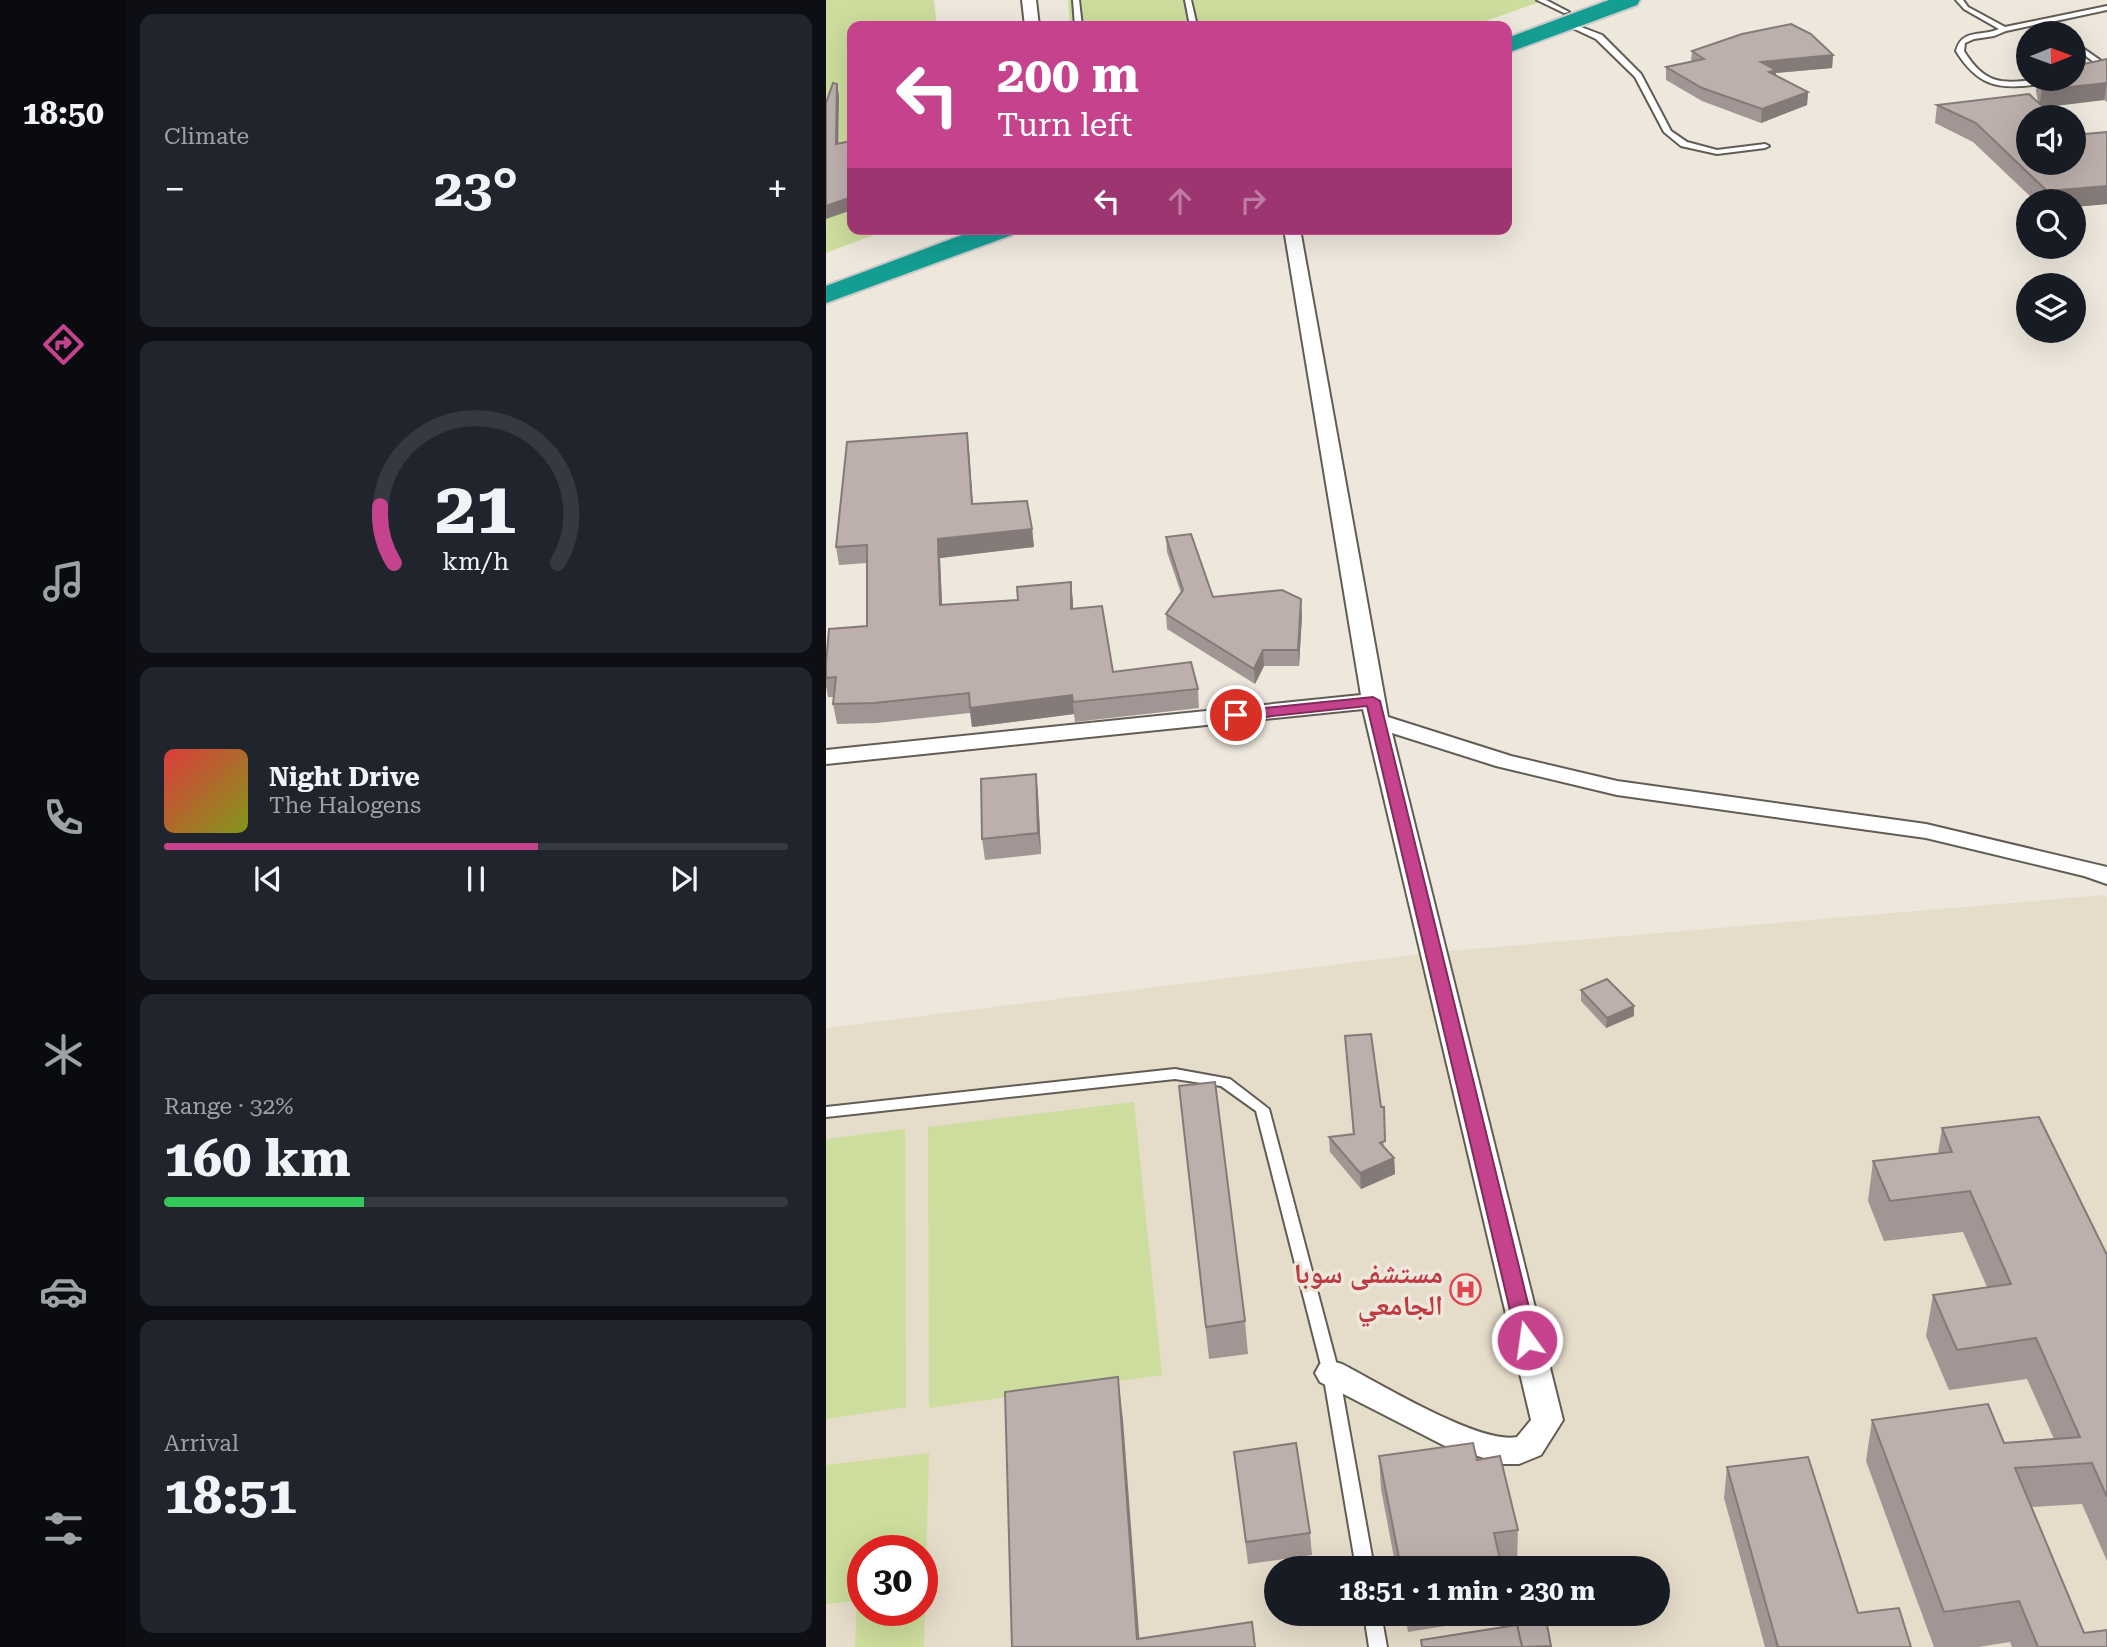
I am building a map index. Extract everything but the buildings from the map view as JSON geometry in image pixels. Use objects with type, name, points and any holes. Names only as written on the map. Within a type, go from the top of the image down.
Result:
[{"type":"highway","points":[[1512,44],[1599,0]]},
{"type":"highway","points":[[1512,33],[1629,0]]},
{"type":"highway","points":[[826,282],[953,235]]},
{"type":"highway","points":[[826,295],[987,235]]},
{"type":"street","points":[[1029,0],[1031,21]]},
{"type":"street","points":[[1293,235],[1375,711],[1547,1420],[1534,1444],[1517,1452],[1474,1445],[1331,1373]]},
{"type":"street","points":[[826,757],[1375,711],[1504,761],[1606,785],[1926,831],[2092,870],[2107,876]]},
{"type":"lane","points":[[1076,0],[1078,21]]},
{"type":"lane","points":[[1188,0],[1193,21]]},
{"type":"lane","points":[[1540,0],[1599,37],[1633,70],[1642,81],[1668,132],[1684,144],[1717,152],[1765,146]]},
{"type":"lane","points":[[1959,0],[1966,8],[2004,29]]},
{"type":"lane","points":[[2045,21],[2107,8]]},
{"type":"lane","points":[[2016,27],[1999,33],[1969,37],[1962,42],[1960,51],[1972,71],[1985,80],[2002,84],[2016,83]]},
{"type":"lane","points":[[2086,53],[2104,67],[2086,72]]},
{"type":"lane","points":[[826,1112],[1175,1074],[1225,1082],[1262,1109],[1331,1373],[1363,1556]]},
{"type":"lane","points":[[1375,1626],[1378,1647]]},
{"type":"shaded area","name":"مستشفى سوبا الجامعي","points":[[2104,895],[2107,899],[2107,1647],[826,1647],[826,1028],[1437,952]]},
{"type":"green space","points":[[826,0],[934,0],[936,21],[847,21],[847,235],[874,235],[826,253]]},
{"type":"green space","points":[[1068,0],[1545,0],[1486,21],[1070,21]]},
{"type":"green space","points":[[1134,1102],[1162,1375],[929,1408],[928,1127]]},
{"type":"green space","points":[[905,1129],[906,1407],[826,1419],[826,1139]]},
{"type":"green space","points":[[929,1453],[927,1535],[847,1535],[847,1602],[826,1604],[826,1465]]},
{"type":"green space","points":[[856,1626],[925,1626],[924,1647],[855,1647]]},
{"type":"place","name":"مستشفى سوبا الجامعي","points":[[1466,1289]]},
{"type":"route","points":[[1236,715],[1373,701],[1527,1340]]}]
